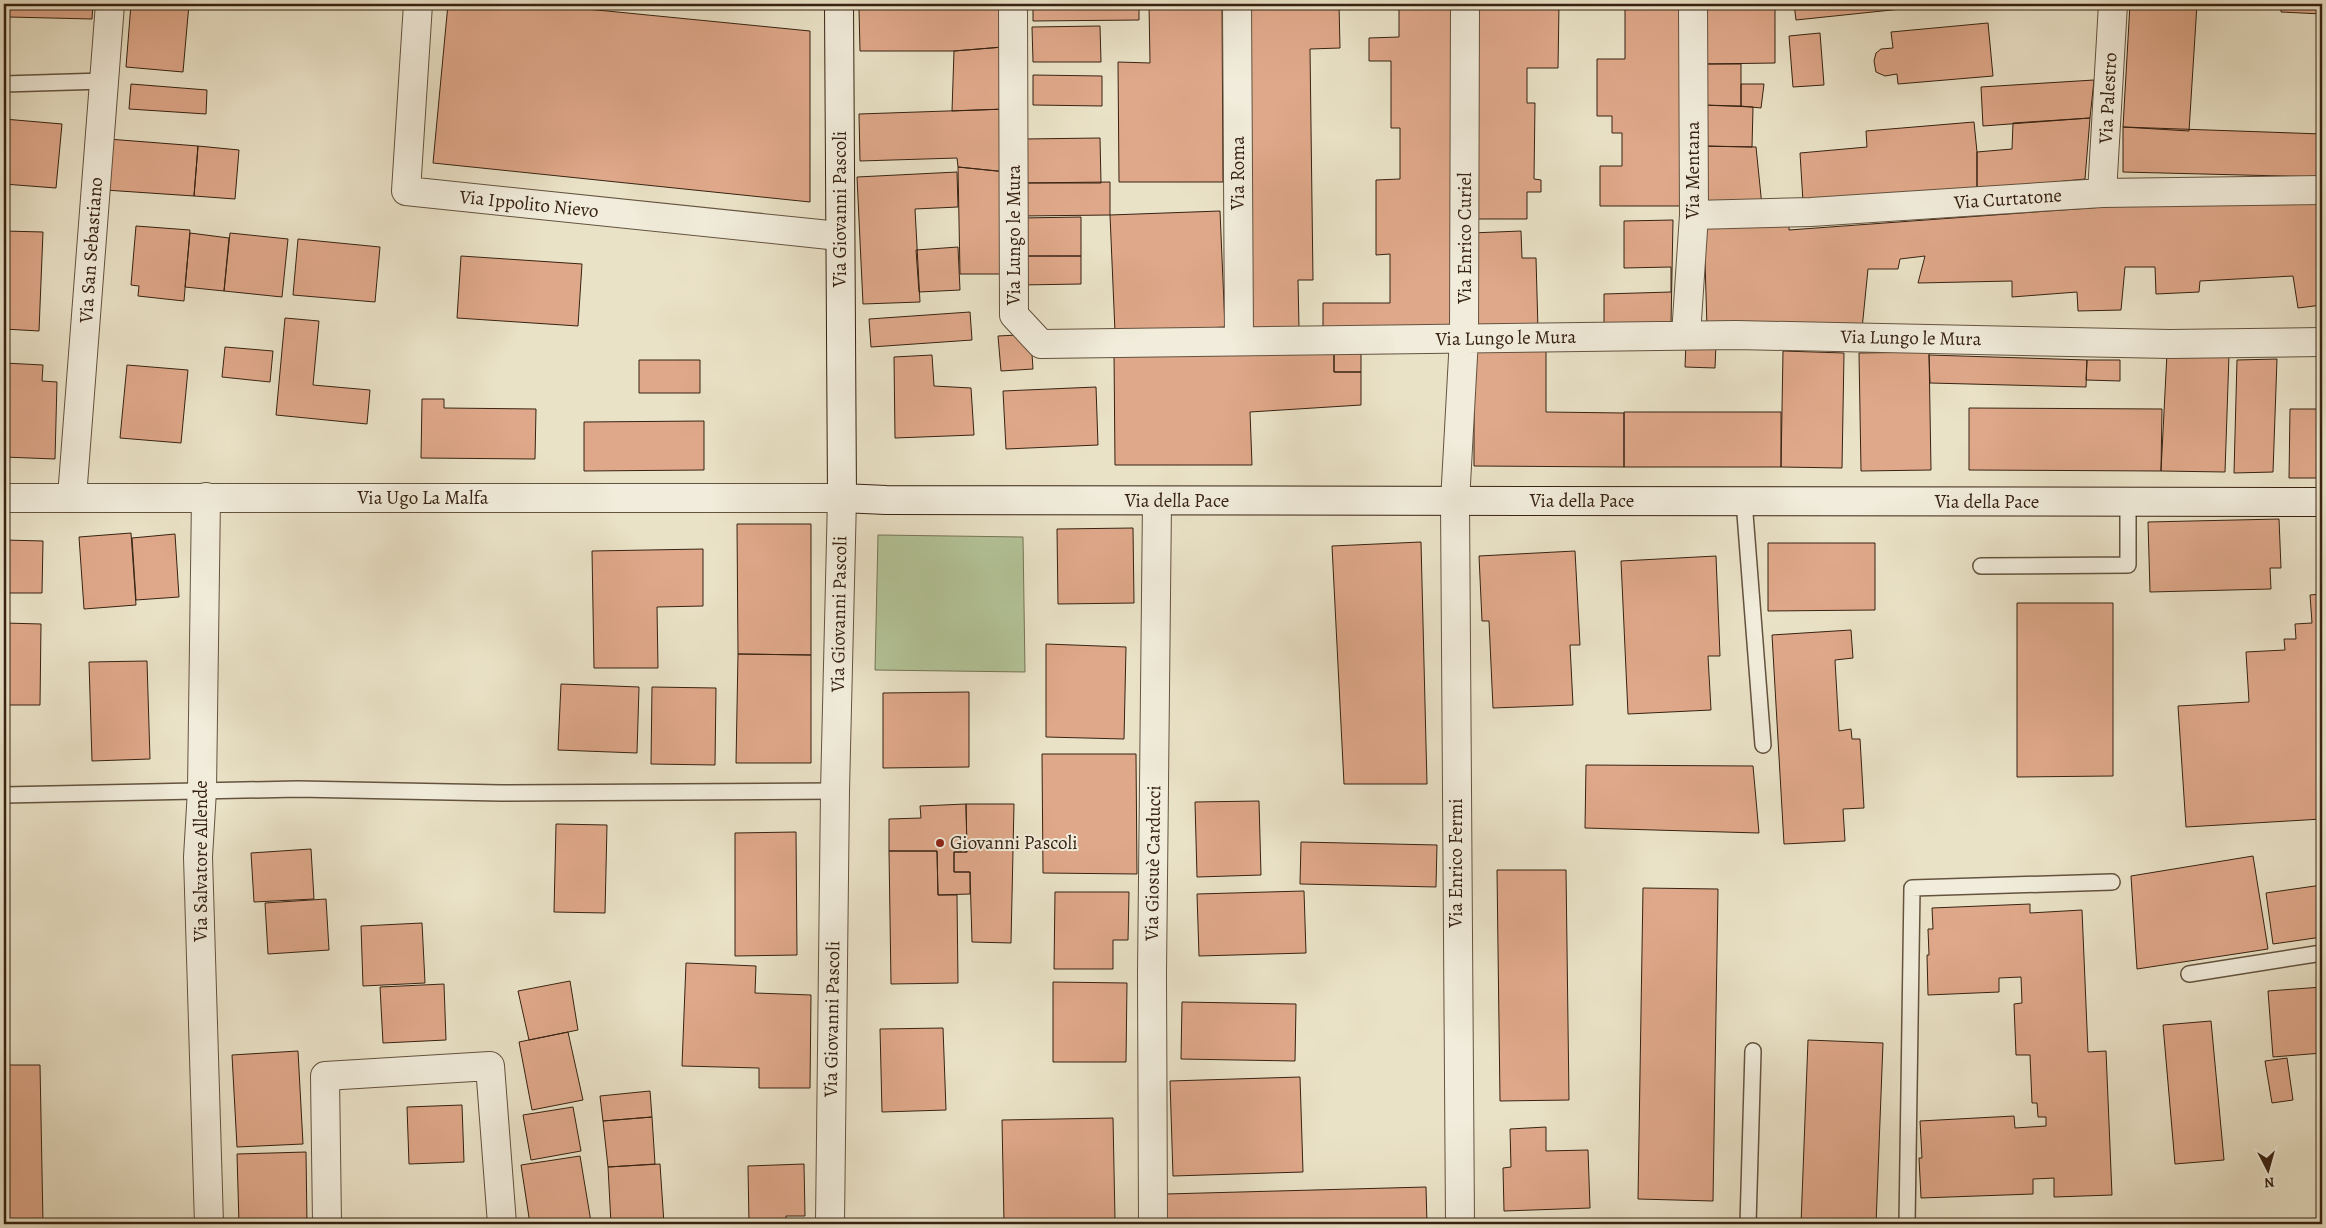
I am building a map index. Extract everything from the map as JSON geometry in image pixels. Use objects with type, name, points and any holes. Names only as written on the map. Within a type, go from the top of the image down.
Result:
[{"type":"street","name":"Via San Sebastiano","points":[[72,497],[110,4]]},
{"type":"street","name":"Via Ippolito Nievo","points":[[418,4],[406,191],[839,236]]},
{"type":"street","name":"Via Giovanni Pascoli","points":[[830,1224],[835,791],[842,498],[839,4]]},
{"type":"street","name":"Via Lungo le Mura","points":[[1013,4],[1014,315],[1041,344],[1686,335],[2170,344],[2322,342]]},
{"type":"street","name":"Via Roma","points":[[1237,4],[1239,342]]},
{"type":"street","name":"Via Enrico Curiel","points":[[1455,502],[1464,338],[1465,4]]},
{"type":"street","name":"Via Mentana","points":[[1686,335],[1694,214],[1693,4]]},
{"type":"street","name":"Via Palestro","points":[[2102,193],[2113,4]]},
{"type":"street","name":"Via Curtatone","points":[[1694,214],[1811,212],[2102,193],[2322,190]]},
{"type":"street","name":"Via Ugo La Malfa","points":[[4,498],[842,498]]},
{"type":"street","name":"Via Salvatore Allende","points":[[206,498],[202,790],[198,858],[209,1224]]},
{"type":"street","name":"Via della Pace","points":[[842,498],[896,500],[1455,502],[2322,502]]},
{"type":"street","name":"Via Giosuè Carducci","points":[[1153,1224],[1152,974],[1157,501]]},
{"type":"street","name":"Via Enrico Fermi","points":[[1455,502],[1460,1224]]},
{"type":"street","points":[[327,1224],[325,1076],[490,1066],[502,1224]]},
{"type":"lane","points":[[4,84],[103,81]]},
{"type":"lane","points":[[1744,501],[1762,745]]},
{"type":"lane","points":[[1981,566],[2128,565],[2128,502]]},
{"type":"lane","points":[[4,795],[298,789],[501,793],[835,791]]},
{"type":"lane","points":[[1907,1224],[1912,888],[2112,882]]},
{"type":"lane","points":[[2189,974],[2322,953]]},
{"type":"lane","points":[[1748,1224],[1752,1051]]},
{"type":"green space","points":[[878,535],[1023,537],[1025,672],[875,670]]},
{"type":"building","points":[[9,4],[93,4],[92,19],[9,17]]},
{"type":"building","points":[[131,4],[189,4],[183,72],[126,67]]},
{"type":"building","points":[[212,4],[239,4],[239,6]]},
{"type":"building","points":[[448,4],[536,4],[810,31],[810,202],[433,163]]},
{"type":"building","points":[[1033,4],[1139,4],[1139,20],[1033,21]]},
{"type":"building","points":[[1149,4],[1222,4],[1223,182],[1119,182],[1118,62],[1150,63]]},
{"type":"building","points":[[1248,4],[1339,4],[1340,48],[1310,49],[1313,280],[1298,280],[1299,328],[1252,329]]},
{"type":"building","points":[[1399,4],[1457,4],[1456,329],[1323,329],[1323,303],[1390,303],[1390,254],[1376,255],[1376,180],[1400,179],[1400,128],[1391,128],[1391,61],[1369,61],[1369,38],[1399,37]]},
{"type":"building","points":[[1472,4],[1559,4],[1558,68],[1527,68],[1527,103],[1535,103],[1534,179],[1541,180],[1541,192],[1527,192],[1527,219],[1471,219]]},
{"type":"building","points":[[1625,4],[1681,4],[1681,206],[1600,206],[1600,166],[1622,166],[1622,133],[1612,133],[1612,116],[1597,116],[1597,59],[1625,59]]},
{"type":"building","points":[[1702,4],[1775,4],[1775,63],[1703,64]]},
{"type":"building","points":[[1794,4],[1949,4],[1796,20]]},
{"type":"building","points":[[2130,4],[2197,4],[2189,131],[2123,127]]},
{"type":"building","points":[[2281,4],[2322,4],[2322,14],[2281,12]]},
{"type":"building","points":[[1002,5],[1003,47],[954,51],[860,51],[859,9]]},
{"type":"building","points":[[1988,23],[1993,76],[1898,84],[1897,74],[1885,76],[1876,72],[1874,61],[1876,53],[1881,49],[1893,48],[1891,32]]},
{"type":"building","points":[[1100,26],[1101,62],[1033,62],[1032,27]]},
{"type":"building","points":[[1820,33],[1824,85],[1793,87],[1789,36]]},
{"type":"building","points":[[1003,47],[1006,109],[952,111],[954,51]]},
{"type":"building","points":[[1703,64],[1741,64],[1741,106],[1702,105]]},
{"type":"building","points":[[1033,75],[1102,76],[1102,106],[1033,105]]},
{"type":"building","points":[[2094,80],[2090,118],[1983,126],[1981,87]]},
{"type":"building","points":[[131,84],[207,90],[206,114],[129,109]]},
{"type":"building","points":[[1741,84],[1764,84],[1761,108],[1741,106]]},
{"type":"building","points":[[1702,105],[1753,107],[1752,147],[1701,146]]},
{"type":"building","points":[[1006,109],[1007,172],[958,167],[957,158],[860,161],[859,114]]},
{"type":"building","points":[[2090,118],[2085,179],[1977,190],[1977,152],[2012,149],[2013,123]]},
{"type":"building","points":[[4,119],[62,124],[56,188],[4,184]]},
{"type":"building","points":[[1974,122],[1977,152],[1977,190],[1803,202],[1800,153],[1867,147],[1866,131]]},
{"type":"building","points":[[2123,127],[2322,134],[2322,177],[2123,172]]},
{"type":"building","points":[[1100,138],[1101,183],[1019,183],[1024,139]]},
{"type":"building","points":[[108,139],[198,146],[194,196],[105,190]]},
{"type":"building","points":[[198,146],[239,150],[235,199],[194,196]]},
{"type":"building","points":[[1701,146],[1756,147],[1762,206],[1700,206]]},
{"type":"building","points":[[958,167],[1007,172],[1008,274],[960,274]]},
{"type":"building","points":[[957,172],[958,207],[915,209],[920,302],[863,304],[857,177]]},
{"type":"building","points":[[1110,182],[1110,215],[1021,216],[1021,183]]},
{"type":"building","points":[[2158,203],[2322,203],[2322,305],[2298,308],[2293,276],[2200,281],[2199,292],[2156,294],[2155,267],[2125,267],[2121,310],[2078,311],[2077,292],[2012,297],[2012,281],[1918,283],[1925,256],[1900,259],[1898,269],[1868,269],[1862,329],[1707,328],[1704,226],[1789,226],[1789,230]]},
{"type":"building","points":[[1220,211],[1225,327],[1115,332],[1110,215]]},
{"type":"building","points":[[1081,217],[1081,256],[1021,256],[1021,218]]},
{"type":"building","points":[[1673,220],[1671,325],[1604,326],[1604,294],[1671,292],[1671,267],[1624,268],[1624,221]]},
{"type":"building","points":[[136,226],[190,230],[184,301],[138,296],[139,286],[131,285]]},
{"type":"building","points":[[4,231],[43,232],[39,331],[4,329]]},
{"type":"building","points":[[1521,231],[1522,258],[1536,258],[1538,330],[1472,331],[1471,233]]},
{"type":"building","points":[[190,233],[229,238],[224,291],[185,287]]},
{"type":"building","points":[[230,233],[288,239],[282,297],[224,291]]},
{"type":"building","points":[[298,239],[380,247],[375,302],[293,295]]},
{"type":"building","points":[[958,247],[960,290],[919,292],[916,250]]},
{"type":"building","points":[[461,256],[582,264],[578,326],[457,318]]},
{"type":"building","points":[[1021,256],[1081,256],[1081,284],[1021,285]]},
{"type":"building","points":[[970,312],[972,340],[871,347],[869,319]]},
{"type":"building","points":[[285,318],[319,321],[313,385],[370,390],[367,424],[276,415]]},
{"type":"building","points":[[1018,335],[1032,354],[1033,369],[1001,371],[998,336]]},
{"type":"building","points":[[1686,343],[1716,344],[1715,368],[1685,367]]},
{"type":"building","points":[[225,347],[273,351],[270,382],[222,377]]},
{"type":"building","points":[[1474,347],[1546,348],[1546,412],[1624,413],[1624,467],[1474,466]]},
{"type":"building","points":[[1361,348],[1361,372],[1334,372],[1334,349]]},
{"type":"building","points":[[1334,349],[1334,372],[1361,372],[1361,405],[1250,412],[1252,465],[1115,465],[1114,352]]},
{"type":"building","points":[[1783,351],[1844,353],[1842,468],[1781,467]]},
{"type":"building","points":[[1929,352],[1931,470],[1861,471],[1859,353]]},
{"type":"building","points":[[2167,353],[2229,355],[2225,472],[2161,471]]},
{"type":"building","points":[[932,355],[934,386],[971,388],[974,435],[895,438],[894,357]]},
{"type":"building","points":[[1929,355],[2087,360],[2086,387],[1930,383]]},
{"type":"building","points":[[2277,359],[2273,472],[2234,473],[2237,360]]},
{"type":"building","points":[[639,360],[700,360],[700,393],[639,393]]},
{"type":"building","points":[[2087,360],[2120,360],[2120,381],[2086,380]]},
{"type":"building","points":[[4,363],[43,365],[42,381],[57,382],[55,459],[4,457]]},
{"type":"building","points":[[127,365],[188,370],[181,443],[120,438]]},
{"type":"building","points":[[1096,387],[1098,445],[1006,449],[1003,391]]},
{"type":"building","points":[[422,399],[444,399],[444,408],[536,409],[535,459],[421,458]]},
{"type":"building","points":[[1969,408],[2162,409],[2161,471],[1969,470]]},
{"type":"building","points":[[2290,409],[2322,409],[2322,478],[2289,478]]},
{"type":"building","points":[[1624,412],[1781,412],[1781,467],[1624,467]]},
{"type":"building","points":[[704,421],[704,470],[584,471],[584,422]]},
{"type":"building","points":[[2279,519],[2281,568],[2270,568],[2271,589],[2150,592],[2148,522]]},
{"type":"building","points":[[737,524],[811,524],[811,655],[738,654]]},
{"type":"building","points":[[1133,528],[1134,603],[1058,604],[1057,529]]},
{"type":"building","points":[[131,533],[136,605],[84,609],[79,537]]},
{"type":"building","points":[[175,534],[179,597],[136,600],[132,538]]},
{"type":"building","points":[[4,540],[43,541],[42,593],[4,593]]},
{"type":"building","points":[[1421,542],[1427,784],[1344,784],[1332,546]]},
{"type":"building","points":[[1768,543],[1875,543],[1875,610],[1768,611]]},
{"type":"building","points":[[703,549],[703,606],[657,607],[658,668],[594,668],[592,551]]},
{"type":"building","points":[[1575,551],[1580,645],[1570,645],[1573,705],[1493,708],[1489,621],[1482,621],[1479,556]]},
{"type":"building","points":[[1716,556],[1720,656],[1708,656],[1711,710],[1628,714],[1621,561]]},
{"type":"building","points":[[2322,594],[2322,819],[2186,827],[2178,706],[2249,702],[2246,652],[2285,650],[2284,639],[2296,639],[2295,624],[2312,623],[2310,595]]},
{"type":"building","points":[[2017,603],[2113,603],[2113,776],[2017,777]]},
{"type":"building","points":[[4,623],[41,624],[40,705],[4,705]]},
{"type":"building","points":[[1851,630],[1853,658],[1835,660],[1839,731],[1851,729],[1852,739],[1860,739],[1864,808],[1843,809],[1845,841],[1784,844],[1772,635]]},
{"type":"building","points":[[1046,644],[1126,647],[1124,739],[1046,737]]},
{"type":"building","points":[[738,654],[811,655],[811,763],[736,763]]},
{"type":"building","points":[[147,661],[150,759],[92,761],[89,662]]},
{"type":"building","points":[[561,684],[639,687],[637,753],[558,750]]},
{"type":"building","points":[[652,687],[716,688],[715,765],[651,764]]},
{"type":"building","points":[[969,692],[969,767],[883,768],[883,693]]},
{"type":"building","points":[[1042,754],[1136,754],[1137,874],[1043,873]]},
{"type":"building","points":[[1586,765],[1753,766],[1759,833],[1585,828]]},
{"type":"building","points":[[1259,801],[1261,875],[1197,877],[1195,802]]},
{"type":"building","points":[[966,804],[1014,804],[1011,943],[972,942],[970,872],[954,872],[954,852],[967,852]]},
{"type":"building","points":[[966,804],[967,852],[954,852],[954,872],[970,872],[970,894],[938,895],[937,851],[889,851],[889,819],[921,818],[920,806]]},
{"type":"building","points":[[556,824],[607,825],[605,913],[554,912]]},
{"type":"building","points":[[796,832],[797,955],[735,956],[735,833]]},
{"type":"building","points":[[1301,842],[1437,845],[1436,887],[1300,884]]},
{"type":"building","points":[[311,849],[314,899],[254,902],[251,853]]},
{"type":"building","points":[[889,851],[937,851],[938,895],[957,895],[958,983],[891,984]]},
{"type":"building","points":[[2253,856],[2268,949],[2137,969],[2131,876]]},
{"type":"building","points":[[1497,870],[1566,870],[1569,1100],[1500,1101]]},
{"type":"building","points":[[2322,885],[2322,937],[2273,944],[2266,893]]},
{"type":"building","points":[[1643,888],[1718,889],[1713,1201],[1638,1199]]},
{"type":"building","points":[[1304,891],[1306,953],[1199,956],[1197,894]]},
{"type":"building","points":[[1055,892],[1129,892],[1128,940],[1113,940],[1113,969],[1054,969]]},
{"type":"building","points":[[326,899],[329,950],[268,954],[265,903]]},
{"type":"building","points":[[2030,904],[2030,913],[2082,910],[2088,1052],[2106,1051],[2112,1195],[2054,1197],[2054,1178],[2033,1179],[2033,1194],[1921,1198],[1919,1158],[1922,1158],[1920,1121],[2014,1116],[2015,1128],[2046,1126],[2046,1117],[2038,1117],[2037,1103],[2032,1103],[2030,1055],[2016,1055],[2014,1004],[2022,1003],[2021,977],[1999,978],[1999,992],[1928,995],[1928,929],[1933,929],[1932,908]]},
{"type":"building","points":[[422,923],[425,983],[363,986],[361,926]]},
{"type":"building","points":[[686,963],[756,966],[755,993],[811,995],[810,1088],[759,1088],[759,1068],[682,1066]]},
{"type":"building","points":[[570,981],[578,1030],[529,1040],[518,991]]},
{"type":"building","points":[[1053,982],[1127,983],[1126,1062],[1053,1062]]},
{"type":"building","points":[[444,984],[446,1040],[383,1043],[380,987]]},
{"type":"building","points":[[2322,987],[2322,1053],[2273,1057],[2268,991]]},
{"type":"building","points":[[1182,1002],[1296,1004],[1295,1061],[1181,1059]]},
{"type":"building","points":[[2211,1021],[2224,1160],[2175,1164],[2163,1025]]},
{"type":"building","points":[[943,1028],[946,1110],[882,1112],[880,1029]]},
{"type":"building","points":[[568,1032],[583,1100],[532,1110],[519,1042]]},
{"type":"building","points":[[1808,1040],[1883,1043],[1876,1224],[1801,1224]]},
{"type":"building","points":[[298,1051],[303,1144],[237,1147],[232,1055]]},
{"type":"building","points":[[2287,1058],[2293,1100],[2272,1103],[2265,1061]]},
{"type":"building","points":[[4,1065],[40,1065],[43,1224],[4,1224]]},
{"type":"building","points":[[1300,1077],[1303,1172],[1173,1176],[1170,1081]]},
{"type":"building","points":[[650,1091],[652,1117],[603,1121],[600,1096]]},
{"type":"building","points":[[462,1105],[464,1162],[409,1164],[407,1107]]},
{"type":"building","points":[[573,1107],[581,1151],[531,1160],[523,1115]]},
{"type":"building","points":[[652,1117],[655,1164],[608,1167],[603,1121]]},
{"type":"building","points":[[1113,1118],[1115,1220],[1004,1223],[1002,1120]]},
{"type":"building","points":[[1546,1127],[1546,1151],[1588,1150],[1590,1208],[1504,1211],[1503,1168],[1511,1167],[1510,1129]]},
{"type":"building","points":[[306,1152],[307,1224],[239,1224],[237,1154]]},
{"type":"building","points":[[580,1156],[591,1222],[530,1224],[521,1165]]},
{"type":"building","points":[[660,1164],[664,1224],[611,1224],[608,1167]]},
{"type":"building","points":[[804,1164],[805,1216],[786,1216],[786,1224],[749,1224],[748,1166]]},
{"type":"building","points":[[1426,1187],[1427,1224],[1166,1224],[1166,1194]]},
{"type":"place","name":"Giovanni Pascoli","points":[[940,843]]}]
